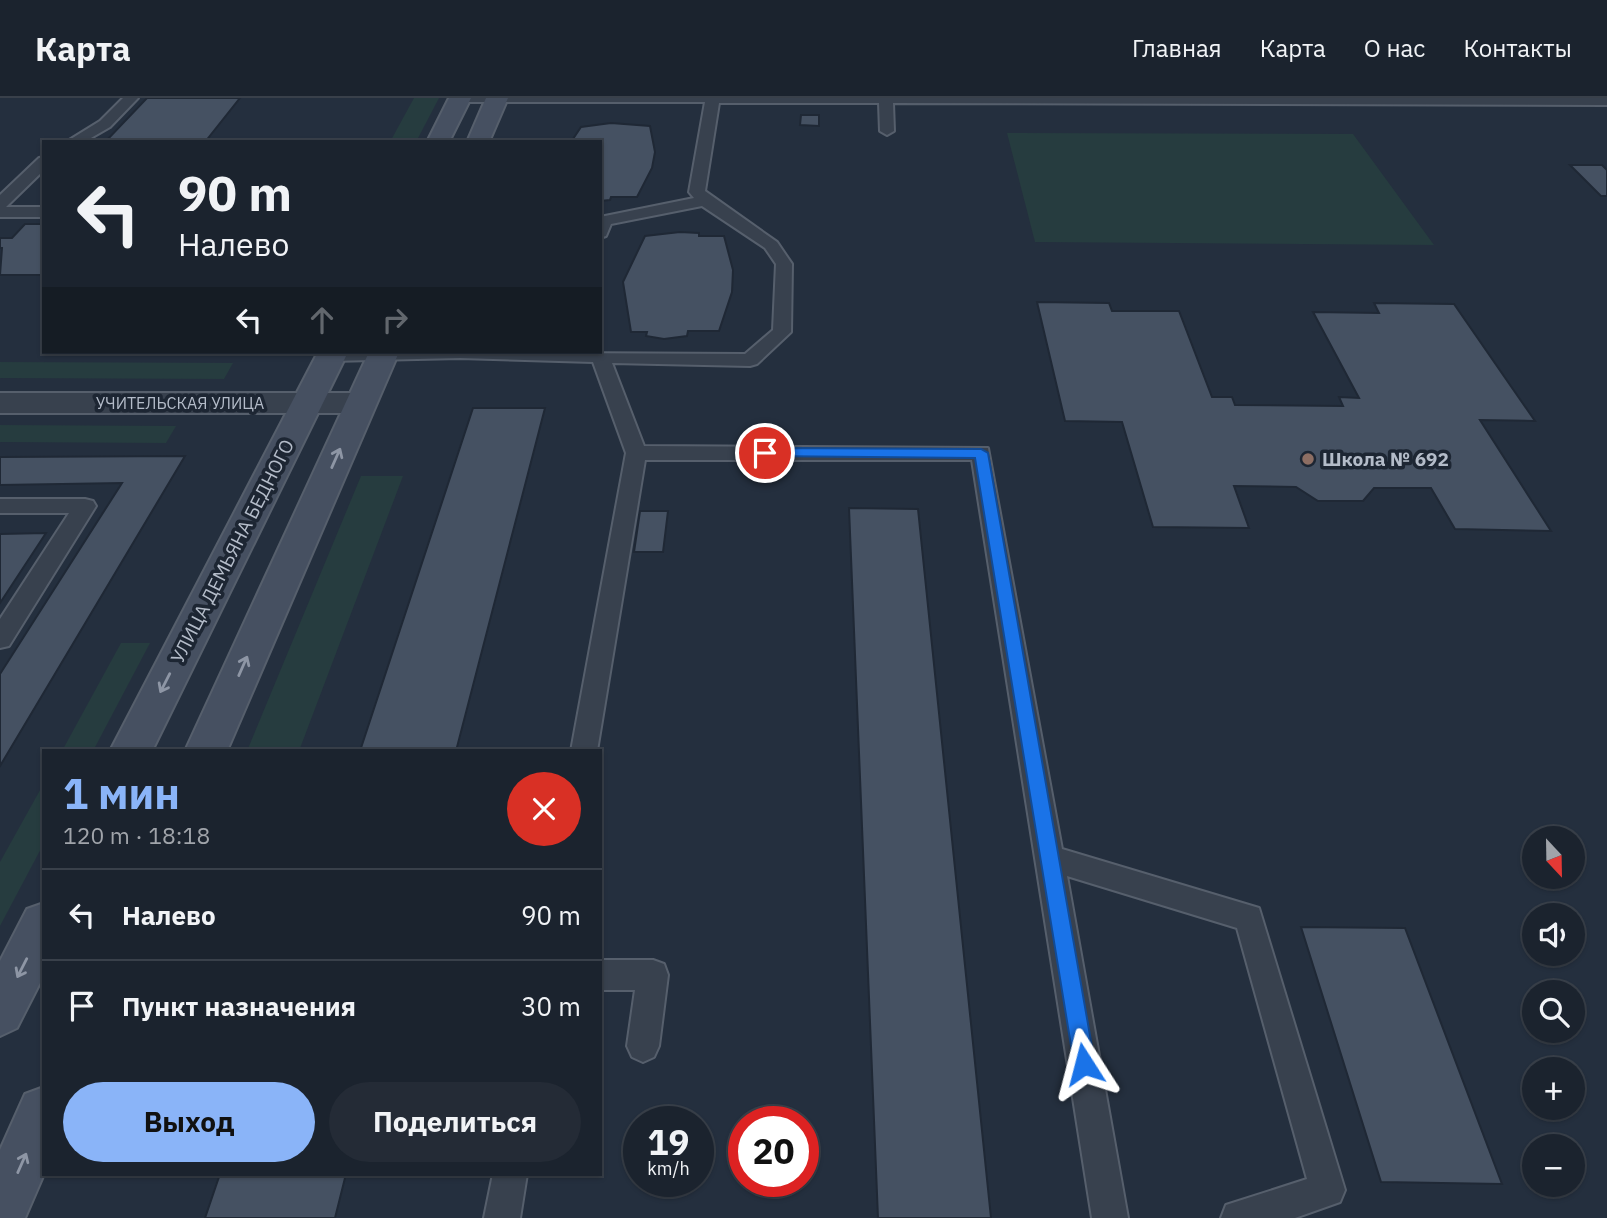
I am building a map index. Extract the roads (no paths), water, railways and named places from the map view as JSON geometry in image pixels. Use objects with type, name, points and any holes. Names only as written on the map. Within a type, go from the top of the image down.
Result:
[{"type":"street","points":[[440,140],[460,98]]},
{"type":"street","points":[[479,140],[497,98]]},
{"type":"street","name":"УЛИЦА ДЕМЬЯНА БЕДНОГО","points":[[132,749],[331,354]]},
{"type":"street","points":[[206,749],[382,354]]},
{"type":"street","name":"УЧИТЕЛЬСКАЯ УЛИЦА","points":[[0,403],[361,403]]},
{"type":"street","points":[[0,1012],[42,929]]},
{"type":"street","points":[[0,1212],[42,1118]]},
{"type":"lane","points":[[77,140],[105,124],[131,98]]},
{"type":"lane","points":[[460,98],[549,98]]},
{"type":"lane","points":[[557,98],[1607,101]]},
{"type":"lane","points":[[886,98],[887,131]]},
{"type":"lane","points":[[576,354],[600,357],[750,360],[782,332],[785,264],[771,244],[705,201],[697,192],[713,99]]},
{"type":"lane","points":[[0,204],[42,163]]},
{"type":"lane","points":[[602,225],[705,201]]},
{"type":"lane","points":[[0,212],[42,212]]},
{"type":"lane","points":[[583,749],[636,453],[600,357]]},
{"type":"lane","points":[[636,453],[981,453],[1110,1218]]},
{"type":"lane","points":[[0,506],[85,506],[0,639]]},
{"type":"lane","points":[[1050,858],[1249,918],[1328,1191],[1239,1218]]},
{"type":"lane","points":[[602,975],[653,975],[643,1046]]},
{"type":"lane","points":[[502,1218],[510,1176]]},
{"type":"place","name":"Школа № 692","points":[[1308,459]]}]
